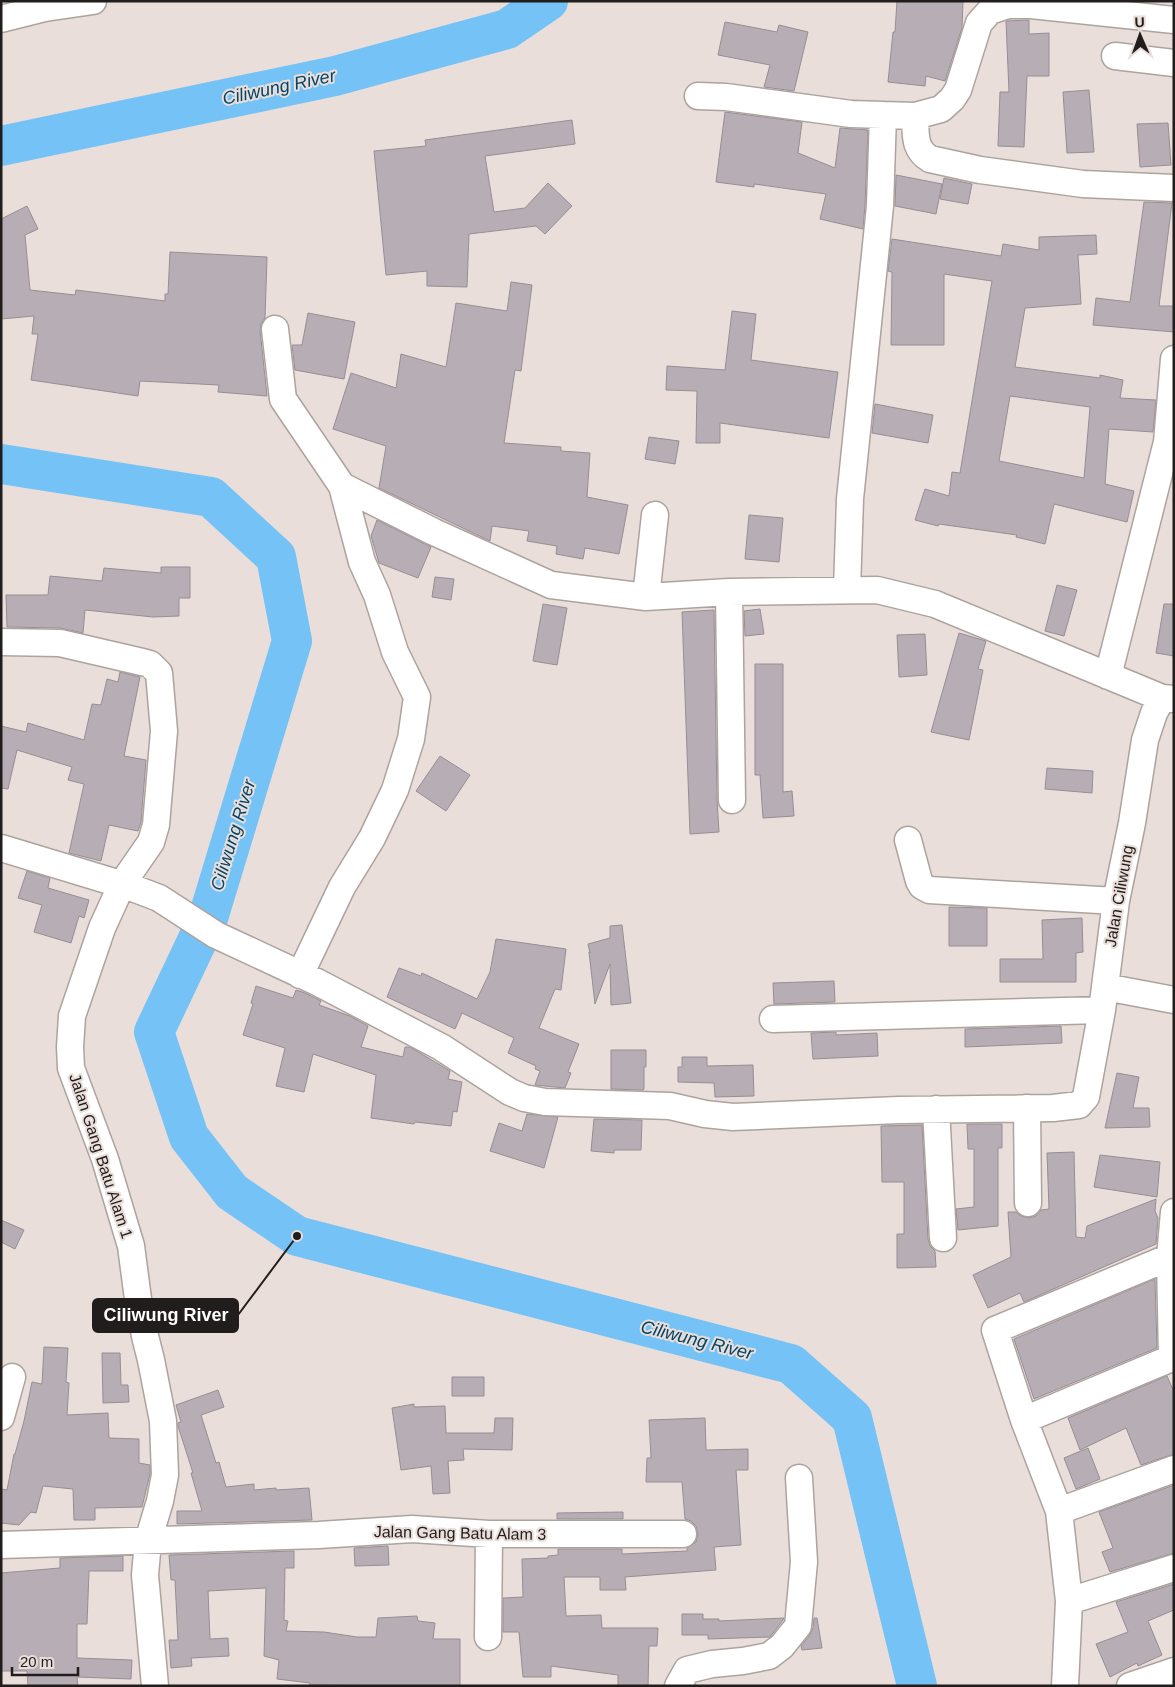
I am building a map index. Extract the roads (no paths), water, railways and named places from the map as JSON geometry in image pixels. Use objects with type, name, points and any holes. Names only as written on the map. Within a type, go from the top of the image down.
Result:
[{"type":"street","points":[[1,19],[45,8],[93,1]]},
{"type":"street","points":[[698,96],[726,97],[850,114],[915,116],[941,109],[952,99],[958,90],[979,23],[990,11],[1008,5],[1030,5],[1174,20]]},
{"type":"street","points":[[1115,56],[1174,63]]},
{"type":"street","points":[[847,590],[850,499],[880,206],[882,114]]},
{"type":"street","points":[[915,116],[918,149],[924,156],[930,159],[980,170],[1083,184],[1174,188]]},
{"type":"street","points":[[275,330],[283,399],[342,486],[362,562],[396,652],[416,697],[411,738],[395,790],[372,838],[342,887],[300,975]]},
{"type":"street","points":[[1108,676],[1167,442],[1174,359]]},
{"type":"street","points":[[342,486],[434,532],[551,585],[646,596],[729,592],[878,590],[935,604],[1168,699]]},
{"type":"street","points":[[646,596],[655,515]]},
{"type":"street","points":[[729,592],[732,800]]},
{"type":"street","name":"Jalan Gang Batu Alam 1","points":[[1,642],[60,644],[150,664],[159,674],[164,731],[156,825],[151,842],[122,884],[102,928],[72,1016],[70,1047],[71,1068],[106,1159],[131,1246],[138,1299],[163,1421],[165,1475],[148,1541],[145,1575],[155,1686]]},
{"type":"street","name":"Jalan Ciliwung","points":[[1027,1108],[1078,1105],[1086,1097],[1103,998],[1116,901],[1132,822],[1145,740],[1154,713],[1168,699]]},
{"type":"street","points":[[908,840],[919,881],[922,886],[929,890],[1116,901]]},
{"type":"street","points":[[1,848],[122,884],[159,898],[216,935],[334,991],[441,1047],[510,1092],[524,1098],[545,1102],[670,1106],[705,1114],[733,1117],[936,1109],[1027,1108],[1028,1203]]},
{"type":"street","points":[[773,1019],[1103,998],[1174,1000]]},
{"type":"street","points":[[936,1109],[943,1238]]},
{"type":"street","points":[[1024,1420],[1172,1358],[1170,1257],[1174,1212]]},
{"type":"street","points":[[1065,1686],[1069,1601],[1059,1511],[1024,1420],[995,1330],[1170,1257]]},
{"type":"street","points":[[1,1417],[12,1376]]},
{"type":"street","points":[[1059,1511],[1174,1469]]},
{"type":"street","points":[[678,1686],[687,1670],[712,1664],[769,1656],[782,1646],[798,1626],[804,1562],[799,1478]]},
{"type":"street","name":"Jalan Gang Batu Alam 3","points":[[1,1545],[319,1535],[412,1529],[489,1534],[683,1534]]},
{"type":"street","points":[[488,1637],[489,1534]]},
{"type":"street","points":[[1069,1601],[1174,1568]]},
{"type":"street","points":[[1130,1686],[1174,1671]]},
{"type":"waterway","name":"Ciliwung River","points":[[1,146],[335,76],[507,29],[548,1]]},
{"type":"waterway","name":"Ciliwung River","points":[[1,464],[211,497],[276,557],[292,641],[208,918],[154,1032],[189,1137],[232,1192],[297,1236],[791,1364],[852,1418],[917,1686]]},
{"type":"place","name":"Ciliwung River","points":[[297,1236]]}]
